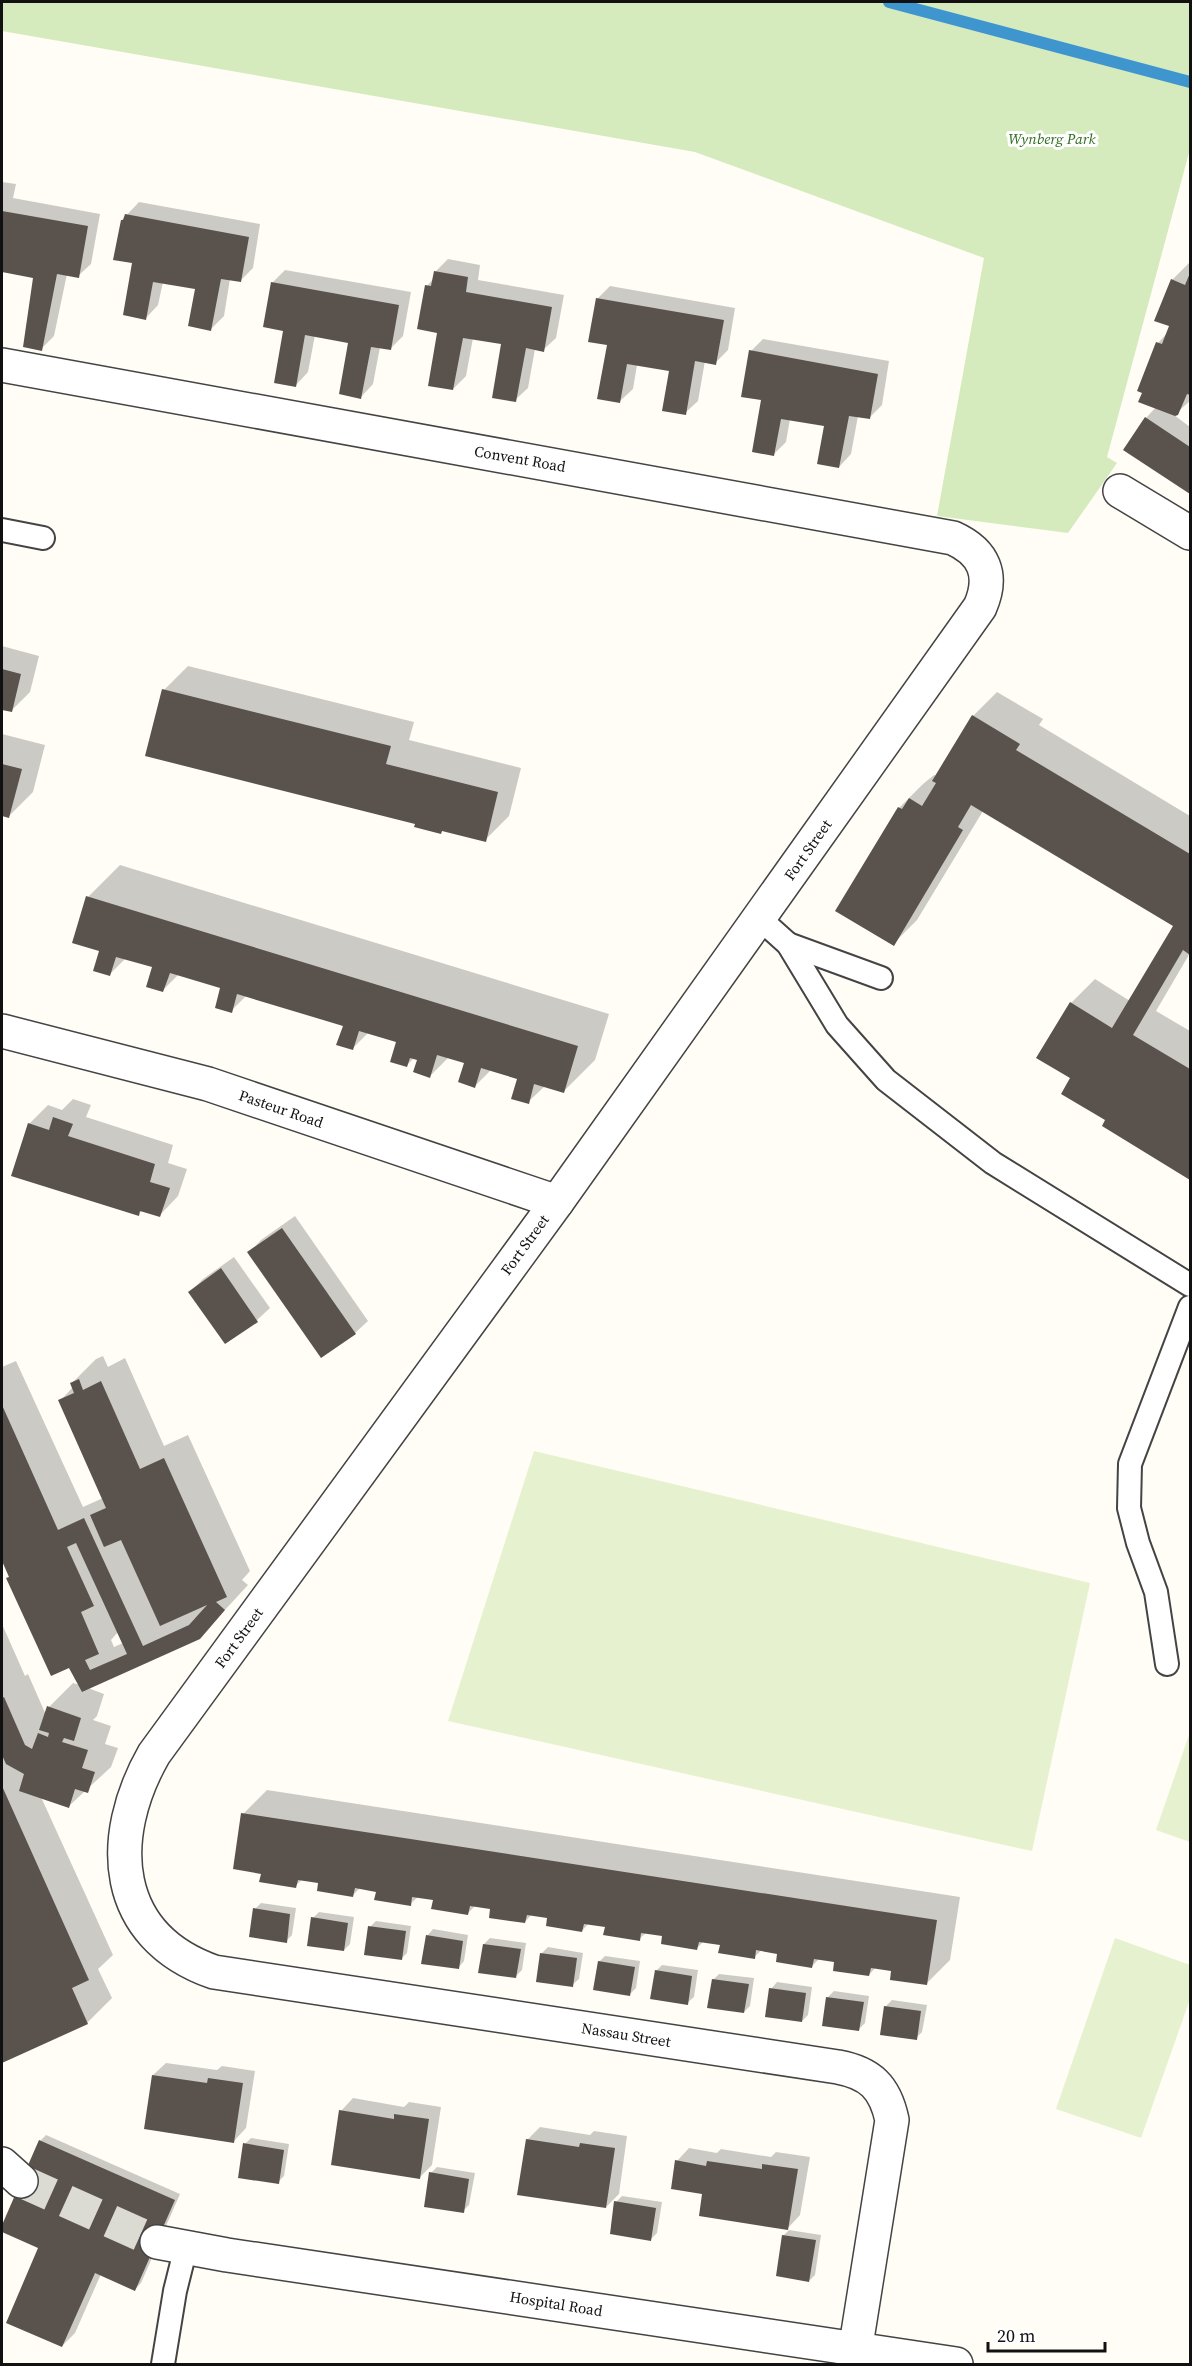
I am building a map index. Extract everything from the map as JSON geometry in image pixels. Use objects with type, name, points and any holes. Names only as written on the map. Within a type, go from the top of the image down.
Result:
[{"type":"street","name":"Convent Road","points":[[2,365],[953,538],[966,544],[977,554],[984,566],[987,580],[986,595],[980,607]]},
{"type":"street","points":[[1119,491],[1191,533]]},
{"type":"street","name":"Fort Street","points":[[132,1901],[125,1859],[125,1838],[130,1809],[139,1780],[154,1754],[557,1202],[980,607]]},
{"type":"street","name":"Pasteur Road","points":[[2,1031],[208,1084],[557,1202]]},
{"type":"street","name":"Nassau Street","points":[[132,1901],[144,1923],[160,1942],[185,1960],[214,1972],[838,2067],[854,2070],[869,2078],[881,2090],[889,2104],[892,2120],[854,2357]]},
{"type":"street","name":"Hospital Road","points":[[172,2244],[854,2357],[956,2364]]},
{"type":"lane","points":[[2,530],[43,538]]},
{"type":"lane","points":[[759,918],[788,945],[837,1025],[886,1080],[993,1163],[1191,1285]]},
{"type":"lane","points":[[788,945],[881,978]]},
{"type":"lane","points":[[1167,1664],[1156,1592],[1138,1543],[1129,1508],[1130,1464],[1191,1307]]},
{"type":"lane","points":[[163,2364],[171,2309],[172,2244]]},
{"type":"green space","name":"Wynberg Park","points":[[2,2],[1190,2],[1190,149],[1107,457],[1117,463],[1068,533],[937,516],[984,258],[695,152],[2,31]]},
{"type":"green space","points":[[534,1451],[1090,1583],[1032,1851],[448,1721]]},
{"type":"green space","points":[[1190,1732],[1190,1842],[1156,1830]]},
{"type":"green space","points":[[1115,1938],[1190,1965],[1190,1999],[1141,2138],[1056,2109]]},
{"type":"building","points":[[2,211],[88,226],[79,278],[57,274],[42,351],[23,347],[33,278],[2,272]]},
{"type":"building","points":[[125,214],[249,237],[241,282],[221,279],[211,331],[188,326],[195,289],[153,282],[146,320],[123,315],[132,263],[113,260],[121,220]]},
{"type":"building","points":[[434,271],[468,277],[466,292],[552,307],[544,352],[526,348],[516,402],[492,398],[501,344],[463,338],[453,390],[428,386],[437,333],[417,329],[425,285],[431,286]]},
{"type":"building","points":[[1190,273],[1190,395],[1187,394],[1178,415],[1175,416],[1138,402],[1142,393],[1137,391],[1156,342],[1162,344],[1169,326],[1154,321],[1171,279],[1185,285]]},
{"type":"building","points":[[271,282],[399,305],[391,350],[371,347],[361,399],[339,394],[348,343],[305,335],[296,387],[274,383],[283,331],[263,327]]},
{"type":"building","points":[[596,298],[724,320],[716,365],[695,361],[686,415],[662,411],[669,371],[627,364],[620,403],[597,399],[607,345],[588,342]]},
{"type":"building","points":[[749,350],[878,374],[870,419],[849,416],[839,468],[817,464],[824,426],[781,419],[774,456],[752,452],[761,400],[741,397]]},
{"type":"building","points":[[1145,417],[1190,447],[1190,494],[1123,450]]},
{"type":"building","points":[[2,669],[21,674],[12,712],[2,710]]},
{"type":"building","points":[[162,689],[391,746],[386,764],[498,792],[486,842],[442,831],[441,834],[414,827],[415,824],[145,756]]},
{"type":"building","points":[[972,715],[1020,744],[1016,750],[1190,854],[1190,955],[1183,950],[1133,1035],[1190,1069],[1190,1180],[1102,1126],[1105,1120],[1061,1094],[1070,1078],[1036,1058],[1070,1002],[1112,1028],[1173,926],[971,805],[958,827],[963,830],[894,946],[835,911],[898,807],[902,809],[909,798],[922,806],[936,783],[932,781]]},
{"type":"building","points":[[2,764],[22,769],[9,818],[2,816]]},
{"type":"building","points":[[86,896],[578,1046],[564,1093],[534,1084],[529,1104],[511,1099],[517,1079],[481,1068],[475,1088],[458,1082],[464,1063],[437,1055],[430,1078],[413,1072],[417,1060],[410,1058],[407,1067],[390,1062],[396,1042],[359,1031],[353,1050],[336,1045],[343,1026],[237,994],[232,1013],[215,1008],[220,988],[170,973],[163,992],[146,987],[152,967],[116,957],[110,976],[93,971],[99,951],[72,943]]},
{"type":"building","points":[[53,1117],[73,1124],[68,1136],[155,1164],[150,1182],[170,1188],[160,1217],[140,1211],[139,1216],[11,1176],[28,1123],[49,1130]]},
{"type":"building","points":[[282,1228],[356,1334],[321,1358],[247,1252]]},
{"type":"building","points":[[221,1268],[258,1322],[225,1344],[188,1292]]},
{"type":"building","points":[[79,1379],[83,1390],[101,1381],[140,1469],[164,1458],[227,1597],[216,1602],[225,1610],[200,1639],[82,1692],[69,1668],[51,1676],[6,1578],[9,1577],[2,1561],[2,1405],[58,1530],[84,1518],[143,1646],[189,1625],[207,1605],[160,1626],[121,1540],[104,1547],[90,1515],[106,1508],[58,1400],[74,1393],[70,1383]],"holes":[[[76,1543],[127,1654],[90,1670],[85,1660],[99,1654],[81,1612],[94,1606],[67,1547]]]},
{"type":"building","points":[[4,1697],[25,1745],[32,1749],[38,1733],[48,1737],[49,1733],[39,1730],[47,1706],[81,1718],[74,1741],[64,1738],[62,1742],[88,1750],[82,1768],[95,1772],[88,1793],[75,1789],[69,1808],[19,1791],[24,1774],[6,1764],[2,1755],[2,1698]]},
{"type":"building","points":[[2,1786],[89,1980],[72,1988],[88,2024],[2,2063]]},
{"type":"building","points":[[241,1813],[937,1920],[927,1985],[890,1980],[891,1971],[871,1968],[869,1976],[833,1971],[834,1962],[814,1959],[812,1968],[776,1962],[777,1954],[756,1950],[755,1959],[718,1953],[720,1945],[699,1942],[697,1950],[661,1944],[662,1936],[641,1933],[640,1941],[603,1935],[605,1927],[584,1924],[582,1932],[546,1926],[547,1918],[527,1915],[525,1923],[489,1918],[490,1909],[470,1906],[468,1915],[431,1909],[433,1900],[412,1897],[411,1906],[374,1900],[376,1892],[355,1888],[353,1897],[317,1891],[318,1883],[298,1880],[296,1888],[259,1882],[261,1874],[233,1869]]},
{"type":"building","points":[[253,1908],[290,1914],[287,1943],[249,1937]]},
{"type":"building","points":[[311,1917],[348,1923],[344,1951],[307,1946]]},
{"type":"building","points":[[368,1926],[406,1931],[402,1960],[364,1955]]},
{"type":"building","points":[[426,1935],[463,1941],[459,1969],[421,1964]]},
{"type":"building","points":[[483,1944],[521,1949],[516,1978],[478,1973]]},
{"type":"building","points":[[540,1953],[577,1958],[573,1987],[536,1982]]},
{"type":"building","points":[[598,1961],[635,1967],[630,1996],[593,1990]]},
{"type":"building","points":[[655,1970],[692,1976],[688,2005],[650,1999]]},
{"type":"building","points":[[712,1979],[749,1984],[744,2013],[707,2008]]},
{"type":"building","points":[[769,1988],[806,1993],[802,2022],[765,2017]]},
{"type":"building","points":[[826,1997],[864,2002],[859,2031],[822,2026]]},
{"type":"building","points":[[884,2006],[921,2011],[917,2040],[880,2035]]},
{"type":"building","points":[[152,2075],[207,2083],[208,2078],[243,2083],[234,2143],[144,2129]]},
{"type":"building","points":[[339,2110],[394,2119],[394,2114],[429,2119],[420,2179],[331,2165]]},
{"type":"building","points":[[526,2139],[579,2147],[580,2143],[615,2148],[606,2208],[517,2195]]},
{"type":"building","points":[[39,2140],[175,2200],[135,2291],[95,2273],[62,2347],[6,2323],[38,2248],[2,2232],[2,2225]]},
{"type":"building","points":[[243,2143],[284,2150],[279,2184],[238,2178]]},
{"type":"building","points":[[675,2160],[706,2166],[707,2161],[762,2169],[762,2164],[798,2169],[788,2230],[699,2216],[702,2194],[671,2189]]},
{"type":"building","points":[[429,2172],[469,2179],[464,2213],[424,2207]]},
{"type":"building","points":[[614,2201],[656,2208],[651,2241],[610,2234]]},
{"type":"building","points":[[782,2235],[816,2240],[809,2282],[776,2276]]},
{"type":"waterway","points":[[889,2],[1190,82]]},
{"type":"tunnel","points":[[21,2181],[157,2242]]}]
